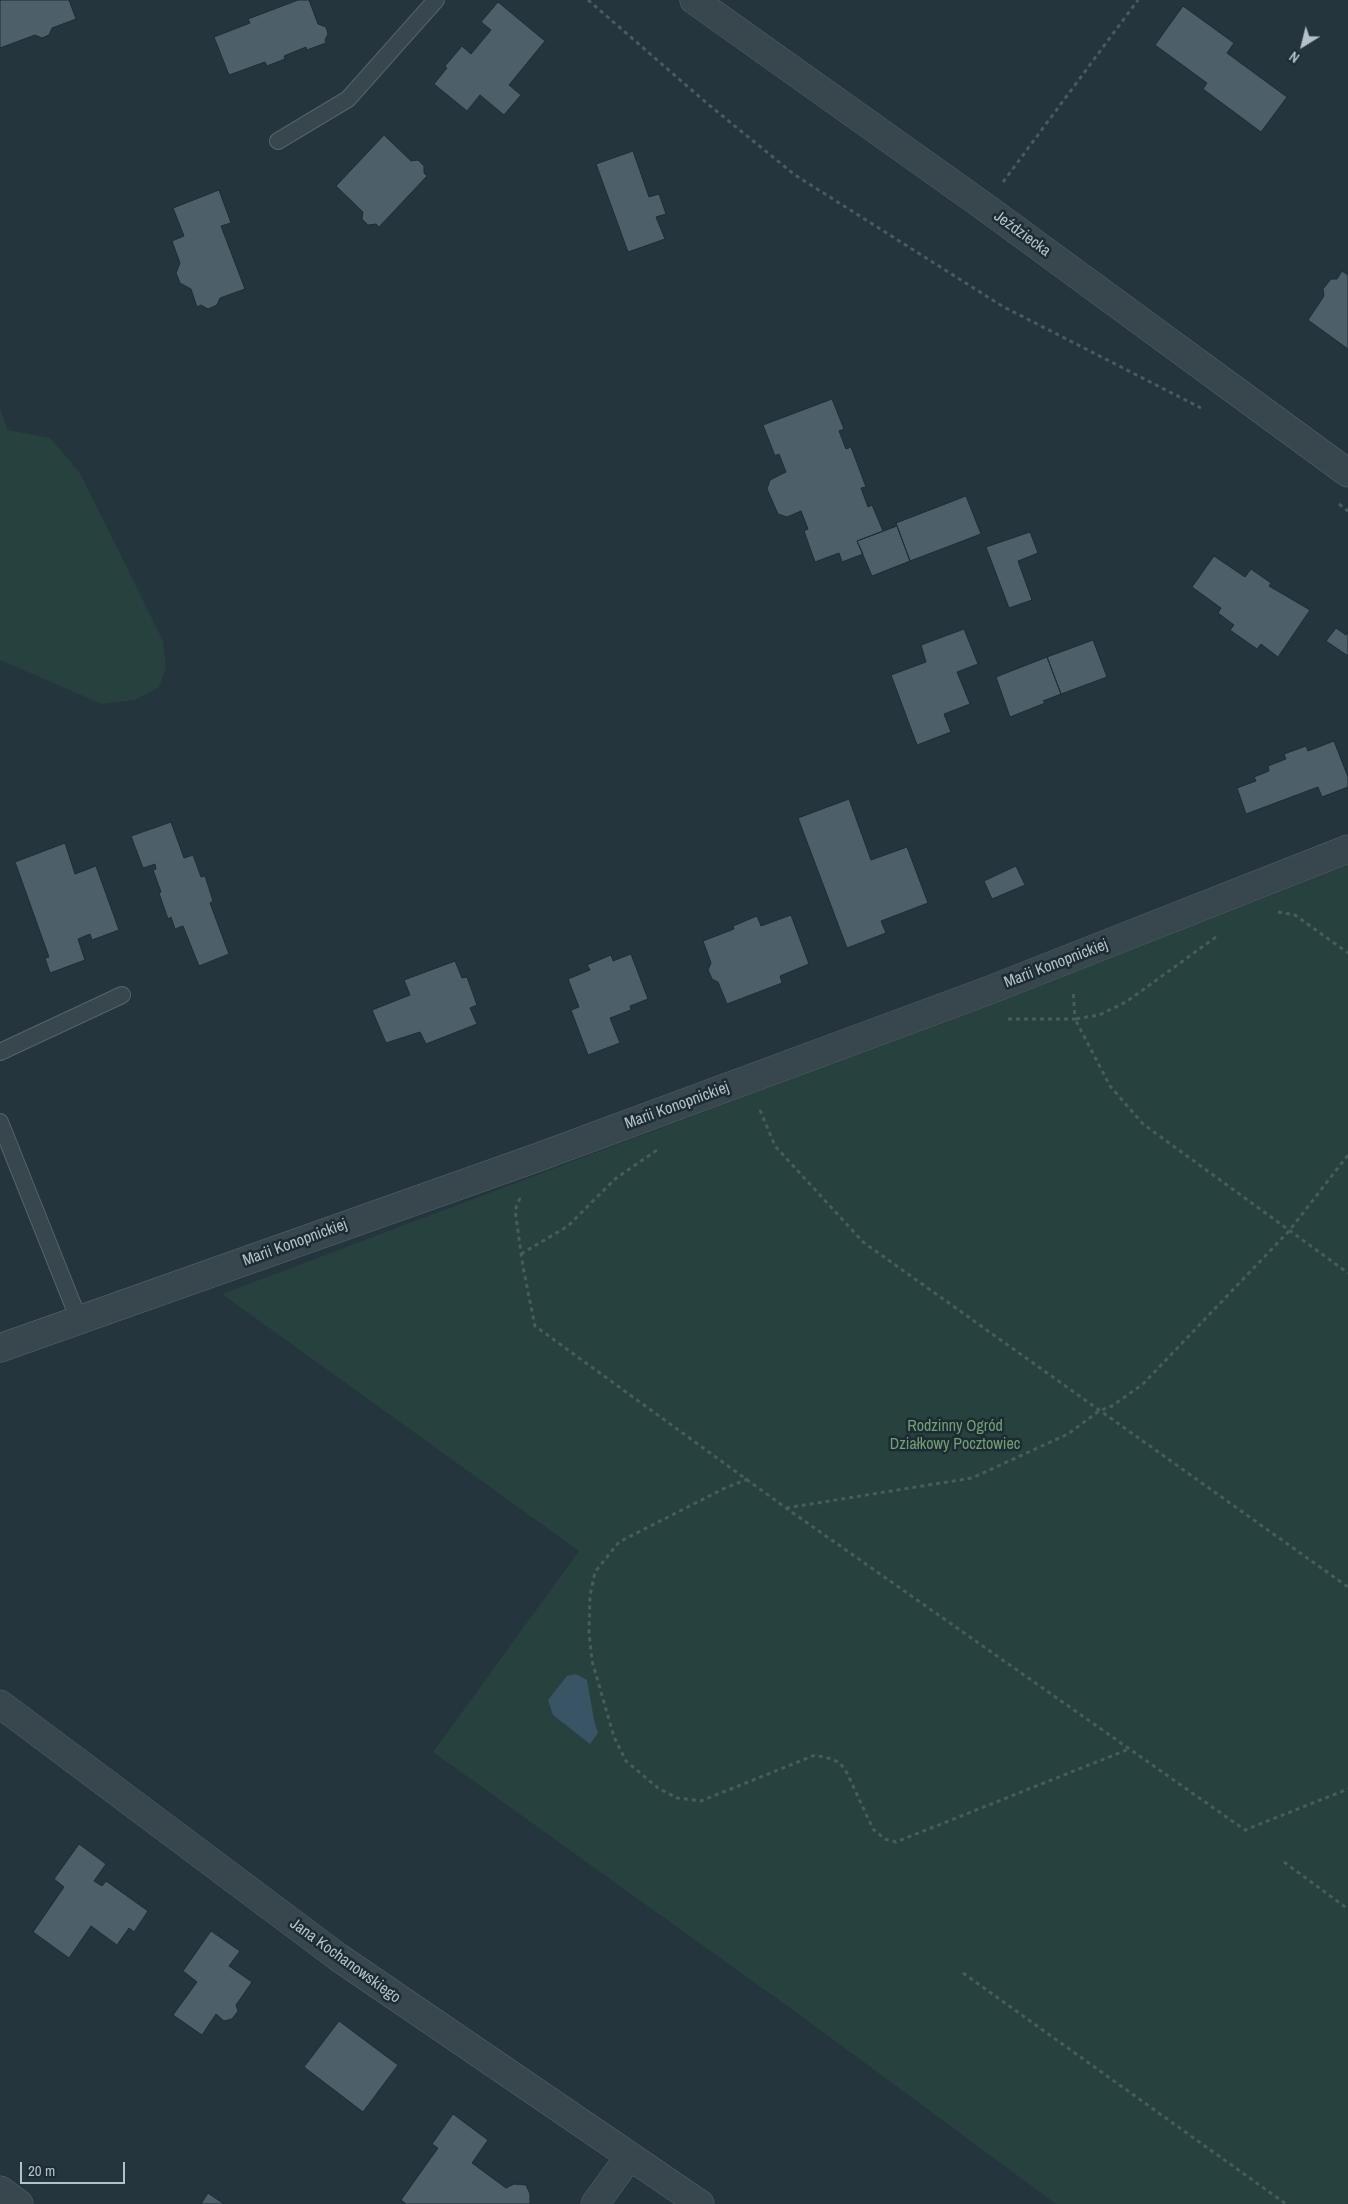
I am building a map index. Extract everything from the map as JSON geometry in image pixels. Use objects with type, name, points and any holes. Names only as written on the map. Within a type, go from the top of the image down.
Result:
[{"type":"street","name":"Jeździecka","points":[[694,0],[1346,466]]},
{"type":"street","name":"Marii Konopnickiej","points":[[0,1348],[536,1158],[1071,958],[1348,849]]},
{"type":"street","name":"Jana Kochanowskiego","points":[[0,1704],[338,1957],[700,2204]]},
{"type":"street","points":[[596,2204],[629,2157]]},
{"type":"street","points":[[0,2190],[19,2204]]},
{"type":"lane","points":[[278,141],[348,99],[436,0]]},
{"type":"lane","points":[[0,1052],[122,995]]},
{"type":"lane","points":[[0,1122],[79,1320]]},
{"type":"path","points":[[588,0],[709,105],[795,175],[1002,306],[1204,409]]},
{"type":"path","points":[[985,207],[1138,0]]},
{"type":"path","points":[[1332,499],[1348,511]]},
{"type":"path","points":[[1272,913],[1295,915],[1348,953]]},
{"type":"path","points":[[1005,1019],[1075,1019],[1099,1015],[1126,1002],[1221,934]]},
{"type":"path","points":[[1071,958],[1075,1019],[1110,1086],[1143,1124],[1348,1273]]},
{"type":"path","points":[[757,1104],[775,1146],[863,1242],[1348,1586]]},
{"type":"path","points":[[521,1254],[568,1226],[615,1178],[660,1148]]},
{"type":"path","points":[[786,1508],[972,1478],[1068,1434],[1099,1411],[1112,1406],[1143,1384],[1289,1231],[1348,1155]]},
{"type":"path","points":[[536,1158],[515,1210],[521,1254],[536,1326],[786,1508],[1245,1830],[1348,1789]]},
{"type":"path","points":[[748,1479],[724,1489],[619,1542],[596,1572],[590,1596],[589,1632],[592,1661],[611,1728],[626,1761],[658,1788],[677,1798],[701,1801],[814,1756],[832,1759],[840,1763],[847,1774],[873,1829],[885,1839],[896,1842],[1130,1749]]},
{"type":"path","points":[[1284,1862],[1348,1909]]},
{"type":"path","points":[[963,1973],[1286,2204]]},
{"type":"green space","points":[[0,409],[8,430],[50,438],[80,473],[163,641],[166,668],[159,687],[135,700],[102,704],[0,660]]},
{"type":"green space","name":"Rodzinny Ogród Działkowy Pocztowiec","points":[[1348,865],[1348,2204],[1056,2204],[804,2018],[433,1752],[579,1551],[222,1294],[1063,976]]},
{"type":"water","points":[[576,1674],[587,1680],[598,1733],[590,1744],[553,1715],[548,1700],[567,1676]]},
{"type":"building","points":[[0,0],[69,0],[76,19],[52,28],[49,35],[42,38],[35,35],[0,48]]},
{"type":"building","points":[[298,0],[309,0],[318,24],[326,27],[328,34],[325,40],[326,43],[307,50],[306,47],[284,56],[285,59],[267,66],[265,62],[229,75],[214,37],[250,23],[248,19]]},
{"type":"building","points":[[498,2],[545,41],[509,85],[521,95],[504,115],[480,95],[467,111],[434,84],[447,68],[445,66],[462,46],[471,54],[491,30],[481,22]]},
{"type":"building","points":[[1183,6],[1234,43],[1227,53],[1287,97],[1261,132],[1203,89],[1207,83],[1155,45]]},
{"type":"building","points":[[384,135],[411,161],[418,160],[424,166],[424,173],[427,176],[379,227],[376,224],[368,225],[362,219],[363,212],[336,186]]},
{"type":"building","points":[[633,151],[649,197],[659,194],[666,214],[656,217],[665,239],[628,252],[596,164]]},
{"type":"building","points":[[219,190],[231,223],[221,226],[245,289],[220,298],[217,305],[208,309],[201,305],[197,307],[191,289],[180,283],[176,273],[180,263],[172,241],[184,236],[173,208]]},
{"type":"building","points":[[1342,271],[1348,275],[1348,349],[1308,320],[1324,296],[1323,289],[1331,279],[1337,279]]},
{"type":"building","points":[[832,399],[844,429],[839,431],[846,449],[851,447],[866,487],[861,488],[868,507],[872,505],[883,531],[857,541],[863,554],[842,562],[839,553],[815,562],[804,531],[808,529],[801,511],[787,517],[778,514],[767,489],[770,480],[786,472],[779,454],[775,456],[763,425]]},
{"type":"building","points":[[966,496],[981,534],[910,561],[896,523]]},
{"type":"building","points":[[897,526],[910,561],[872,576],[857,541]]},
{"type":"building","points":[[1030,532],[1038,553],[1018,561],[1032,600],[1009,608],[986,547]]},
{"type":"building","points":[[1214,556],[1245,577],[1251,569],[1271,583],[1269,586],[1310,610],[1278,657],[1261,644],[1257,649],[1230,630],[1234,625],[1218,613],[1221,608],[1192,587]]},
{"type":"building","points":[[1336,628],[1346,635],[1348,632],[1348,656],[1326,641]]},
{"type":"building","points":[[964,629],[978,664],[957,672],[970,704],[944,714],[951,732],[917,745],[891,675],[926,662],[921,645]]},
{"type":"building","points":[[1093,640],[1107,677],[1061,694],[1047,657]]},
{"type":"building","points":[[1047,657],[1061,694],[1043,701],[1045,703],[1010,717],[996,677]]},
{"type":"building","points":[[1334,741],[1348,777],[1348,787],[1322,797],[1318,787],[1246,814],[1237,788],[1256,781],[1254,777],[1269,771],[1268,766],[1286,759],[1284,754],[1306,746],[1308,751]]},
{"type":"building","points":[[849,799],[871,860],[907,847],[928,903],[881,921],[886,933],[847,948],[798,818]]},
{"type":"building","points":[[171,822],[184,858],[193,855],[201,877],[205,876],[213,901],[210,903],[229,954],[199,966],[183,926],[175,929],[171,917],[168,919],[153,870],[156,869],[155,864],[143,868],[131,836]]},
{"type":"building","points":[[65,843],[75,874],[96,866],[119,930],[92,940],[90,934],[78,939],[85,960],[50,973],[45,958],[49,957],[15,862]]},
{"type":"building","points":[[1016,866],[1025,885],[992,899],[984,881]]},
{"type":"building","points":[[791,915],[809,964],[780,976],[782,983],[727,1004],[718,982],[712,979],[708,970],[711,963],[703,941],[734,929],[733,926],[757,916],[761,926]]},
{"type":"building","points":[[631,954],[648,999],[630,1006],[631,1010],[610,1018],[620,1043],[588,1055],[571,1010],[579,1007],[568,979],[590,970],[587,965],[611,955],[613,961]]},
{"type":"building","points":[[455,961],[462,978],[467,977],[477,1005],[470,1008],[477,1024],[426,1044],[420,1032],[386,1043],[372,1010],[410,995],[404,980]]},
{"type":"building","points":[[79,1844],[106,1864],[94,1881],[102,1886],[106,1881],[148,1911],[134,1932],[129,1928],[117,1945],[91,1926],[69,1958],[33,1932],[64,1887],[54,1879]]},
{"type":"building","points":[[211,1931],[240,1951],[229,1966],[252,1982],[236,2005],[238,2011],[232,2019],[224,2021],[216,2014],[202,2035],[173,2015],[197,1982],[183,1971]]},
{"type":"building","points":[[339,2021],[398,2065],[363,2112],[304,2067]]},
{"type":"building","points":[[453,2114],[488,2140],[472,2163],[506,2188],[514,2184],[526,2185],[530,2194],[530,2204],[406,2204],[401,2200],[438,2148],[432,2144]]},
{"type":"building","points":[[208,2193],[224,2204],[201,2204]]}]
